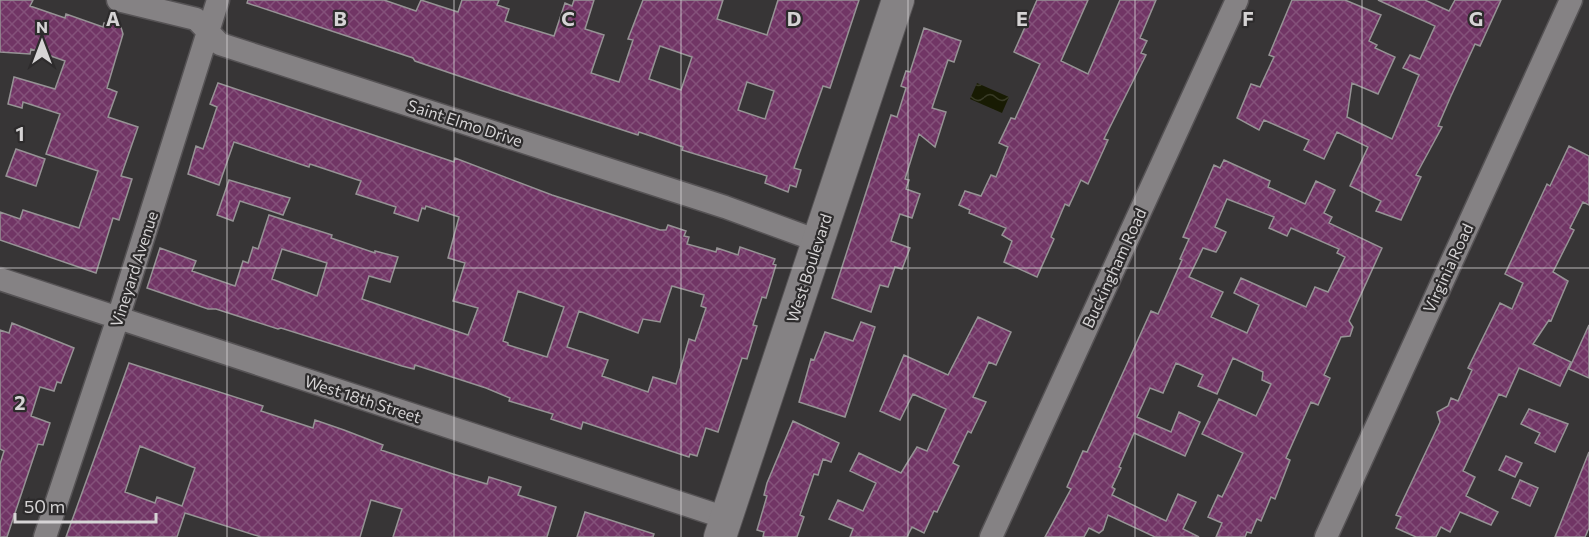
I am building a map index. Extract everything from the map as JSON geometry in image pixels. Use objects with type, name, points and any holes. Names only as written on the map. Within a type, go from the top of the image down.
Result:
[{"type":"street","name":"Saint Elmo Drive","points":[[118,0],[196,19],[220,44],[724,207],[818,241]]},
{"type":"street","name":"Vineyard Avenue","points":[[45,537],[118,318],[218,0]]},
{"type":"street","name":"West Boulevard","points":[[723,528],[898,0]]},
{"type":"street","name":"Buckingham Road","points":[[991,537],[1237,0]]},
{"type":"street","name":"Virginia Road","points":[[1326,537],[1571,0]]},
{"type":"street","name":"West 18th Street","points":[[0,279],[723,528]]},
{"type":"water","points":[[977,83],[1009,97],[1002,113],[970,99]]},
{"type":"building","points":[[0,0],[33,0],[30,6],[65,18],[66,14],[103,27],[104,23],[120,24],[123,34],[107,88],[117,92],[108,117],[138,127],[121,176],[132,179],[119,220],[113,218],[96,273],[0,240],[0,212],[20,219],[23,210],[79,228],[98,171],[46,154],[60,114],[23,102],[22,108],[8,104],[14,77],[55,89],[65,61],[31,49],[30,54],[0,52]]},
{"type":"building","points":[[248,0],[384,0],[416,11],[421,0],[458,12],[462,0],[499,0],[497,5],[509,9],[505,21],[554,36],[565,3],[572,6],[574,0],[594,0],[585,29],[604,35],[591,73],[619,82],[633,40],[628,39],[643,0],[723,0],[717,19],[767,35],[778,0],[859,0],[830,88],[823,86],[794,168],[801,170],[796,187],[790,185],[788,192],[765,183],[767,176],[682,150],[683,147],[639,132],[638,135],[500,90],[415,61],[413,58],[247,3]],"holes":[[[660,46],[692,57],[681,90],[649,79]],[[747,82],[774,91],[765,119],[738,110]]]},
{"type":"building","points":[[1037,0],[1088,0],[1061,61],[1088,74],[1120,0],[1156,0],[1140,38],[1147,41],[1141,53],[1146,55],[1104,139],[1108,140],[1088,184],[1081,180],[1069,206],[1065,204],[1051,237],[1054,239],[1037,277],[1004,262],[1012,241],[1002,235],[1006,228],[969,213],[970,210],[959,205],[965,191],[981,196],[991,175],[996,177],[1008,147],[999,143],[1011,118],[1015,119],[1040,64],[1014,52]]},
{"type":"building","points":[[1292,0],[1345,0],[1381,15],[1369,41],[1377,45],[1375,48],[1395,57],[1378,94],[1352,83],[1347,117],[1392,139],[1419,75],[1403,68],[1410,55],[1420,59],[1435,26],[1378,0],[1425,0],[1449,11],[1455,0],[1501,0],[1480,46],[1475,44],[1451,96],[1438,126],[1442,127],[1416,175],[1421,177],[1401,220],[1376,211],[1381,201],[1350,186],[1368,147],[1337,132],[1324,159],[1304,150],[1309,140],[1264,120],[1259,130],[1237,118],[1251,84],[1260,87],[1274,57],[1269,55]]},
{"type":"building","points":[[924,28],[961,41],[954,62],[948,60],[932,108],[946,112],[935,147],[919,134],[905,179],[909,180],[906,189],[920,194],[912,218],[900,214],[891,241],[910,248],[902,269],[895,267],[888,287],[880,285],[871,312],[832,298],[891,115],[897,117],[906,88],[901,86],[906,71],[910,72]]},
{"type":"building","points":[[218,83],[454,162],[455,158],[552,195],[660,230],[666,230],[668,225],[686,231],[684,236],[689,237],[687,244],[716,252],[717,248],[738,255],[740,247],[775,259],[773,264],[776,265],[766,298],[762,297],[753,325],[757,326],[747,359],[742,358],[718,432],[706,428],[697,456],[690,454],[689,457],[583,422],[581,429],[551,419],[553,414],[509,401],[510,398],[486,388],[415,365],[414,369],[402,366],[281,328],[278,329],[216,309],[208,309],[147,288],[160,248],[196,261],[192,271],[235,286],[243,261],[248,263],[253,247],[258,249],[269,215],[332,235],[331,238],[375,253],[375,251],[398,257],[390,282],[369,276],[362,299],[468,335],[478,308],[453,301],[465,263],[448,258],[459,217],[426,206],[425,209],[422,208],[418,221],[394,213],[396,207],[356,194],[361,181],[310,164],[309,167],[234,142],[219,185],[188,174],[196,146],[203,149],[217,107],[210,104]],"holes":[[[282,249],[327,263],[317,296],[272,279]],[[672,286],[704,295],[701,306],[706,308],[695,341],[689,339],[676,384],[653,377],[648,392],[602,376],[608,360],[567,347],[579,311],[638,333],[643,319],[660,322]],[[518,291],[564,307],[547,357],[508,345],[503,341]]]},
{"type":"building","points":[[1569,146],[1589,156],[1589,205],[1583,202],[1570,228],[1574,230],[1553,272],[1568,281],[1551,321],[1549,320],[1533,344],[1571,362],[1560,386],[1519,368],[1506,397],[1499,394],[1463,471],[1475,477],[1466,496],[1498,512],[1491,525],[1460,512],[1450,532],[1441,527],[1436,537],[1416,537],[1396,528],[1401,517],[1396,515],[1440,422],[1437,412],[1448,406],[1451,398],[1458,401],[1472,370],[1468,368],[1500,303],[1512,309],[1523,283],[1505,274],[1547,184],[1550,186]]},
{"type":"building","points":[[16,149],[45,159],[36,186],[6,176]]},
{"type":"building","points":[[1224,160],[1270,181],[1268,187],[1305,204],[1316,181],[1335,190],[1324,213],[1332,217],[1329,223],[1382,248],[1349,321],[1353,327],[1350,336],[1341,337],[1324,375],[1330,378],[1318,405],[1311,402],[1286,458],[1290,460],[1275,499],[1271,497],[1261,521],[1257,519],[1251,533],[1247,532],[1245,537],[1216,537],[1222,523],[1208,517],[1218,495],[1222,497],[1243,453],[1202,434],[1219,399],[1256,416],[1271,384],[1262,380],[1263,372],[1233,358],[1217,394],[1198,386],[1203,375],[1176,363],[1163,393],[1150,388],[1137,417],[1171,432],[1179,412],[1200,422],[1185,456],[1134,433],[1119,467],[1121,468],[1112,487],[1115,489],[1112,495],[1166,521],[1178,494],[1196,502],[1183,529],[1199,537],[1155,537],[1108,515],[1103,530],[1099,533],[1089,528],[1084,537],[1045,537],[1071,489],[1067,487],[1083,451],[1087,452],[1151,311],[1158,314],[1189,239],[1183,237],[1214,165],[1220,168]],"holes":[[[1227,199],[1274,217],[1269,228],[1287,236],[1291,228],[1339,249],[1337,253],[1345,257],[1328,292],[1315,287],[1306,307],[1241,278],[1234,293],[1259,305],[1247,333],[1211,317],[1223,292],[1189,277],[1203,248],[1216,252],[1219,247],[1226,232],[1215,227]]]},
{"type":"building","points":[[229,180],[290,198],[283,215],[240,201],[233,221],[217,215]]},
{"type":"building","points":[[978,317],[1011,332],[996,365],[989,362],[973,397],[986,402],[971,433],[968,431],[953,463],[959,466],[937,512],[934,511],[924,533],[912,527],[907,537],[850,537],[853,529],[829,519],[838,500],[863,511],[876,483],[850,471],[859,453],[901,473],[917,447],[927,451],[946,409],[913,394],[900,420],[880,411],[904,355],[948,375]]},
{"type":"building","points":[[861,322],[875,327],[845,417],[799,402],[811,359],[814,360],[825,332],[853,341]]},
{"type":"building","points":[[12,323],[74,348],[61,383],[57,382],[54,391],[40,387],[31,416],[50,423],[43,445],[38,444],[7,537],[0,537],[0,464],[4,451],[0,449],[0,330],[9,333]]},
{"type":"building","points":[[1589,325],[1589,378],[1569,369]]},
{"type":"building","points":[[129,363],[263,406],[261,411],[313,428],[315,420],[383,445],[381,450],[453,474],[487,484],[489,477],[521,487],[518,495],[556,507],[547,537],[393,537],[402,509],[371,500],[360,537],[261,537],[185,513],[177,537],[66,537]],"holes":[[[140,446],[195,468],[182,506],[157,497],[155,503],[125,492]]]},
{"type":"building","points":[[1529,409],[1568,424],[1555,452],[1535,443],[1540,433],[1521,424]]},
{"type":"building","points":[[793,421],[839,443],[831,462],[823,459],[818,475],[814,474],[800,515],[804,517],[797,537],[763,537],[764,532],[757,530],[767,496],[764,495],[767,483]]},
{"type":"building","points":[[1589,452],[1589,528],[1585,537],[1555,537]]},
{"type":"building","points":[[1506,456],[1522,463],[1515,477],[1499,470]]},
{"type":"building","points":[[1520,480],[1538,488],[1530,506],[1512,498]]},
{"type":"building","points":[[585,512],[654,534],[653,537],[577,537]]}]
